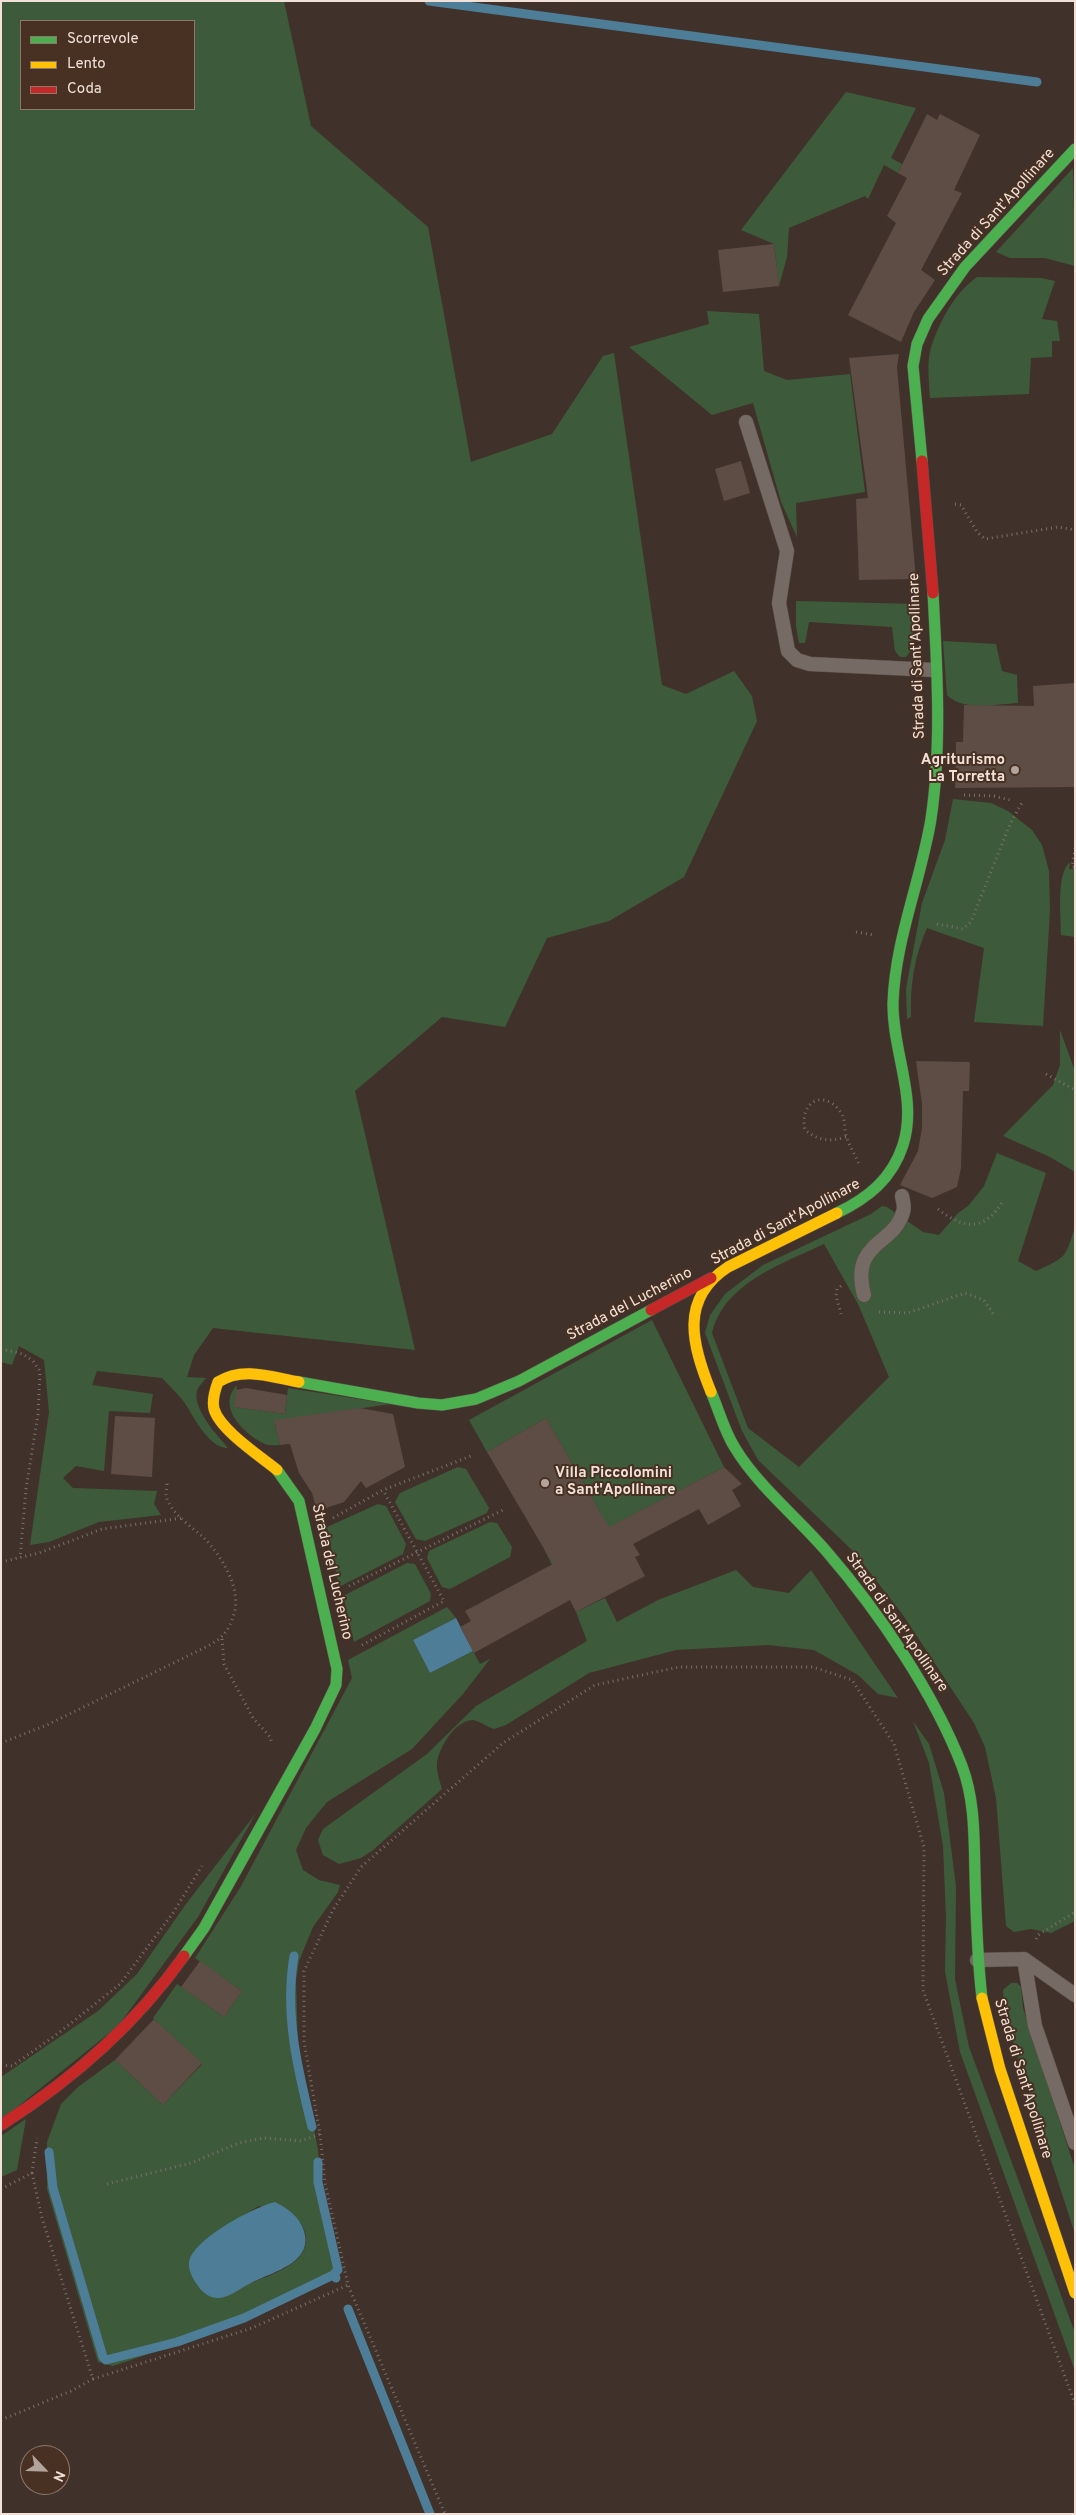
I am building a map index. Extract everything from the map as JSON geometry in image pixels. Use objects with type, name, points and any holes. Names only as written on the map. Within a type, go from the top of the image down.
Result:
[{"type":"street","name":"Strada di Sant'Apollinare","points":[[1075,149],[979,252],[954,282],[929,318],[917,345],[914,366],[933,592],[936,731],[934,793],[925,854],[902,941],[895,982],[893,1021],[908,1116],[908,1132],[896,1163],[880,1186],[861,1201],[739,1262],[716,1276],[698,1298],[693,1318],[693,1334],[709,1387],[734,1447],[749,1467],[828,1553],[886,1630],[933,1702],[962,1766],[968,1787],[974,1828],[977,1960],[983,2004],[1000,2068],[1075,2293]]},
{"type":"street","name":"Strada del Lucherino","points":[[1,2125],[45,2097],[122,2032],[168,1979],[204,1928],[315,1729],[336,1685],[337,1669],[299,1501],[282,1475],[222,1424],[214,1409],[214,1395],[218,1382],[229,1375],[246,1372],[418,1403],[442,1404],[476,1399],[519,1380],[716,1276]]},
{"type":"lane","points":[[746,422],[787,551],[780,603],[788,651],[797,660],[810,664],[934,670]]},
{"type":"lane","points":[[864,1295],[860,1279],[864,1261],[874,1245],[896,1225],[904,1211],[902,1196]]},
{"type":"lane","points":[[977,1960],[1024,1959],[1075,1995]]},
{"type":"lane","points":[[1024,1959],[1035,2026],[1075,2142]]},
{"type":"path","points":[[926,506],[962,505],[977,532],[985,539],[1058,527],[1075,530]]},
{"type":"path","points":[[934,793],[994,796],[1010,800]]},
{"type":"path","points":[[932,930],[938,923],[963,929],[971,922],[1010,824],[1023,801]]},
{"type":"path","points":[[1075,848],[1072,867],[1075,867]]},
{"type":"path","points":[[1046,1074],[1075,1090]]},
{"type":"path","points":[[846,1137],[830,1142],[814,1137],[805,1130],[802,1117],[807,1106],[816,1100],[826,1101],[838,1108],[844,1117],[846,1137],[862,1170],[871,1181],[880,1186]]},
{"type":"path","points":[[938,1209],[947,1217],[963,1224],[980,1225],[996,1214],[1003,1202]]},
{"type":"path","points":[[864,1295],[872,1308],[880,1312],[908,1313],[965,1293],[984,1300],[995,1317]]},
{"type":"path","points":[[1,1348],[23,1354],[33,1361],[40,1371],[38,1414],[26,1489],[20,1558]]},
{"type":"path","points":[[330,1519],[383,1490],[471,1456]]},
{"type":"path","points":[[167,1483],[166,1495],[183,1518],[212,1548],[227,1570],[236,1595],[233,1618],[222,1639],[224,1664],[253,1718],[271,1738],[271,1749]]},
{"type":"path","points":[[360,1646],[444,1601],[383,1490]]},
{"type":"path","points":[[346,1588],[503,1510]]},
{"type":"path","points":[[1,1562],[39,1553],[102,1529],[183,1518]]},
{"type":"path","points":[[1,1743],[47,1725],[222,1639]]},
{"type":"path","points":[[445,2514],[348,2284],[325,2184],[320,2134],[304,2042],[304,1971],[333,1910],[361,1867],[503,1743],[595,1685],[679,1667],[813,1667],[852,1680],[894,1744],[924,1847],[923,1990],[1075,2404]]},
{"type":"path","points":[[1,2065],[12,2066],[56,2035],[120,1984],[173,1914],[202,1865]]},
{"type":"path","points":[[1024,1959],[1038,1935],[1075,1912]]},
{"type":"path","points":[[38,2134],[32,2173],[42,2218],[93,2379]]},
{"type":"path","points":[[107,2184],[191,2163],[239,2143],[264,2138],[301,2141],[320,2134]]},
{"type":"path","points":[[1,2188],[32,2173]]},
{"type":"path","points":[[1,2420],[71,2391],[93,2379],[252,2328],[348,2284]]},
{"type":"green space","points":[[1,1],[284,1],[311,126],[428,227],[471,462],[552,434],[603,356],[614,353],[662,685],[686,694],[734,671],[752,696],[757,721],[684,877],[609,921],[547,938],[505,1027],[442,1017],[355,1091],[415,1350],[213,1328],[194,1355],[187,1377],[206,1378],[197,1391],[198,1406],[212,1429],[228,1448],[221,1447],[203,1432],[184,1401],[162,1378],[97,1371],[92,1385],[153,1394],[150,1413],[109,1411],[104,1471],[76,1466],[63,1478],[73,1488],[157,1491],[154,1504],[161,1515],[99,1522],[49,1542],[30,1545],[49,1412],[44,1360],[19,1346],[12,1365],[1,1362]]},
{"type":"green space","points":[[846,92],[916,108],[891,158],[902,164],[898,173],[884,165],[868,199],[865,196],[789,228],[787,257],[779,286],[774,244],[741,230]]},
{"type":"green space","points":[[1073,168],[1075,266],[1045,258],[1010,258],[996,252]]},
{"type":"green space","points":[[977,277],[1041,278],[1055,281],[1042,319],[1057,321],[1060,341],[1052,341],[1052,357],[1031,358],[1029,394],[930,398],[929,362],[933,341],[942,320],[954,300]]},
{"type":"green space","points":[[707,311],[759,314],[764,371],[787,380],[850,374],[865,492],[796,503],[797,537],[781,502],[753,403],[712,415],[629,347],[709,324]]},
{"type":"green space","points":[[796,601],[915,604],[915,639],[913,645],[906,657],[900,657],[895,651],[892,627],[809,622],[805,643],[799,643],[796,626]]},
{"type":"green space","points":[[943,641],[996,644],[1002,671],[1017,675],[1018,703],[981,706],[962,704],[947,695]]},
{"type":"green space","points":[[953,799],[991,803],[1008,811],[1032,830],[1042,845],[1049,871],[1050,910],[1043,1026],[974,1022],[984,948],[927,928],[916,961],[911,994],[911,1017],[907,1019],[906,989],[922,903],[945,840]]},
{"type":"green space","points":[[1070,862],[1069,869],[1075,869],[1075,937],[1061,935],[1061,885],[1066,868]]},
{"type":"green space","points":[[1060,1030],[1075,1071],[1075,1172],[1050,1157],[1003,1136],[1053,1085],[1060,1065]]},
{"type":"green space","points":[[997,1153],[1046,1173],[1018,1261],[1036,1271],[1054,1263],[1063,1255],[1069,1245],[1075,1227],[1075,1921],[1051,1933],[1031,1929],[1014,1932],[1006,1926],[996,1798],[985,1747],[974,1723],[903,1615],[854,1552],[758,1460],[742,1431],[705,1333],[710,1315],[725,1294],[763,1265],[871,1214],[882,1206],[887,1207],[923,1232],[939,1235],[957,1214],[969,1205],[984,1186]],"holes":[[[824,1244],[858,1304],[889,1377],[799,1467],[748,1428],[712,1333],[719,1316],[729,1301],[742,1288],[773,1268]]]},
{"type":"green space","points":[[652,1320],[724,1467],[621,1521],[556,1573],[544,1549],[602,1515],[546,1418],[487,1452],[469,1420]]},
{"type":"green space","points":[[237,1385],[235,1407],[285,1414],[288,1388],[391,1404],[321,1414],[275,1424],[280,1445],[268,1445],[249,1434],[235,1419],[231,1411],[230,1402],[231,1393]]},
{"type":"green space","points":[[458,1467],[466,1469],[489,1508],[487,1513],[425,1541],[416,1539],[395,1502],[400,1493]]},
{"type":"green space","points":[[378,1504],[386,1506],[406,1544],[403,1554],[339,1587],[327,1527]]},
{"type":"green space","points":[[490,1522],[497,1523],[512,1547],[510,1557],[450,1589],[442,1587],[427,1558],[429,1551]]},
{"type":"green space","points":[[407,1563],[415,1564],[431,1594],[430,1601],[354,1642],[343,1596]]},
{"type":"green space","points":[[736,1570],[753,1587],[789,1593],[811,1570],[898,1698],[878,1694],[858,1675],[814,1650],[768,1645],[676,1650],[589,1673],[506,1725],[494,1729],[472,1720],[460,1725],[444,1743],[438,1757],[437,1770],[442,1789],[373,1850],[361,1858],[339,1864],[323,1855],[318,1840],[323,1829],[427,1754],[476,1706],[587,1641],[576,1612],[605,1598],[617,1622],[658,1600]]},
{"type":"green space","points":[[447,1607],[456,1618],[413,1640],[430,1673],[473,1651],[480,1664],[490,1659],[463,1694],[412,1749],[327,1802],[306,1828],[296,1850],[303,1870],[319,1880],[340,1885],[338,1892],[313,1927],[299,1961],[296,1981],[298,2047],[318,2150],[321,2185],[339,2274],[331,2281],[244,2322],[113,2366],[98,2362],[47,2189],[47,2142],[61,2104],[78,2087],[115,2060],[163,2105],[202,2064],[153,2018],[177,1984],[224,2017],[242,1991],[195,1958],[240,1888],[352,1678],[348,1660]],"holes":[[[259,2206],[301,2223],[306,2238],[305,2247],[301,2255],[286,2267],[251,2283],[189,2260],[212,2236]]]},
{"type":"green space","points":[[913,1721],[929,1744],[944,1793],[956,1886],[955,1979],[969,2047],[1075,2333],[1075,2371],[960,2052],[945,1971],[946,1917],[943,1846],[929,1763]]},
{"type":"green space","points":[[256,1813],[198,1917],[118,2026],[1,2120],[1,2077],[98,2011],[137,1974],[186,1904]]},
{"type":"green space","points":[[1011,1983],[1017,1983],[1021,1987],[1023,2008],[1075,2169],[1075,2234],[1005,2018],[1003,1990]]},
{"type":"green space","points":[[26,2119],[17,2170],[1,2177],[1,2136]]},
{"type":"water","points":[[456,1618],[473,1651],[430,1673],[413,1640]]},
{"type":"water","points":[[275,2202],[284,2207],[299,2221],[304,2231],[305,2242],[303,2251],[297,2259],[280,2270],[228,2296],[217,2298],[210,2296],[200,2289],[190,2271],[189,2262],[193,2253],[212,2234],[226,2225],[253,2210]]},
{"type":"building","points":[[927,114],[937,120],[940,114],[980,135],[954,190],[962,193],[921,270],[935,280],[914,312],[901,342],[848,315],[896,223],[887,216],[907,178],[898,173]]},
{"type":"building","points":[[774,244],[779,286],[723,292],[718,250]]},
{"type":"building","points":[[899,354],[897,367],[916,579],[859,580],[856,499],[868,498],[849,358]]},
{"type":"building","points":[[741,461],[750,493],[724,501],[715,469]]},
{"type":"building","points":[[1075,683],[1075,787],[955,788],[956,742],[963,742],[964,705],[1034,706],[1033,686]]},
{"type":"building","points":[[916,1061],[970,1062],[969,1091],[963,1091],[961,1168],[957,1187],[932,1198],[900,1185],[918,1151],[922,1128],[922,1104]]},
{"type":"building","points":[[246,1388],[287,1395],[285,1414],[234,1407],[236,1390]]},
{"type":"building","points":[[360,1408],[393,1414],[405,1467],[366,1488],[361,1481],[344,1502],[317,1511],[312,1493],[299,1473],[290,1444],[280,1445],[274,1420]]},
{"type":"building","points":[[115,1416],[155,1418],[152,1477],[111,1474]]},
{"type":"building","points":[[546,1418],[609,1527],[724,1467],[742,1484],[732,1490],[741,1506],[708,1525],[699,1509],[633,1544],[640,1555],[635,1557],[645,1576],[576,1612],[570,1600],[474,1653],[460,1627],[471,1621],[465,1611],[553,1564],[487,1452]]},
{"type":"building","points":[[200,1961],[242,1991],[224,2017],[181,1987]]},
{"type":"building","points":[[154,2019],[202,2063],[163,2105],[115,2060]]},
{"type":"waterway","points":[[429,1],[1037,82]]},
{"type":"waterway","points":[[294,1956],[291,1978],[294,2042],[312,2127]]},
{"type":"waterway","points":[[49,2152],[53,2188],[103,2357],[106,2360],[177,2342],[244,2318],[333,2275],[336,2278]]},
{"type":"waterway","points":[[318,2162],[318,2182],[338,2270],[333,2275]]},
{"type":"waterway","points":[[348,2309],[430,2514]]},
{"type":"traffic: fast","points":[[922,461],[913,366],[917,344],[928,319],[965,267],[1075,149]]},
{"type":"traffic: fast","points":[[837,1213],[869,1194],[885,1178],[898,1157],[907,1128],[906,1092],[896,1039],[893,1003],[898,956],[927,842],[937,763],[938,706],[933,593]]},
{"type":"traffic: fast","points":[[299,1382],[418,1403],[442,1405],[476,1399],[519,1381],[651,1310]]},
{"type":"traffic: fast","points":[[711,1392],[728,1435],[744,1462],[767,1489],[816,1539],[866,1600],[903,1654],[950,1738],[962,1766],[972,1806],[977,1936],[982,1998]]},
{"type":"traffic: fast","points":[[184,1956],[204,1928],[315,1729],[336,1685],[337,1669],[299,1501],[277,1470]]},
{"type":"traffic: slow","points":[[711,1392],[695,1340],[696,1308],[702,1293],[712,1280],[728,1267],[837,1213]]},
{"type":"traffic: slow","points":[[277,1470],[241,1442],[224,1425],[214,1409],[215,1392],[218,1382],[237,1375],[257,1374],[299,1382]]},
{"type":"traffic: slow","points":[[982,1998],[1000,2069],[1075,2293]]},
{"type":"traffic: jam","points":[[922,461],[933,593]]},
{"type":"traffic: jam","points":[[651,1310],[711,1278]]},
{"type":"traffic: jam","points":[[1,2125],[53,2089],[101,2050],[145,2005],[184,1956]]},
{"type":"place","name":"Agriturismo La Torretta","points":[[1015,770]]},
{"type":"place","name":"Villa Piccolomini a Sant'Apollinare","points":[[545,1483]]}]
